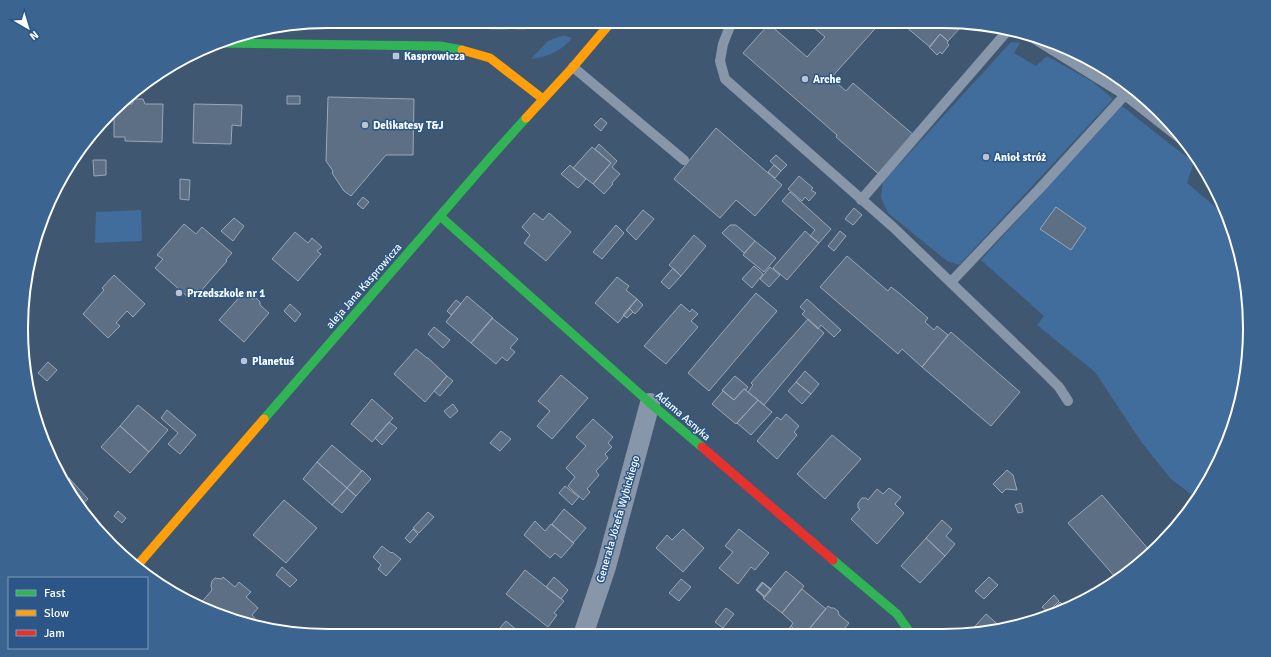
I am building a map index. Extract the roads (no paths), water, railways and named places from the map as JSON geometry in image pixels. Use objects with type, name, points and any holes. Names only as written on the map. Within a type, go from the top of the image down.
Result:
[{"type":"street","name":"aleja Jana Kasprowicza","points":[[140,562],[440,216],[606,28]]},
{"type":"street","points":[[235,43],[397,45],[440,46],[454,48],[490,58],[543,99]]},
{"type":"street","name":"Adama Asnyka","points":[[440,216],[650,403],[897,614],[908,629]]},
{"type":"street","name":"Generała Józefa Wybickiego","points":[[585,629],[606,567],[650,403]]},
{"type":"lane","points":[[729,28],[723,44],[720,60],[725,79],[893,227],[1044,372],[1059,387],[1068,401]]},
{"type":"lane","points":[[861,200],[1004,35]]},
{"type":"lane","points":[[1048,48],[1125,96],[1165,127]]},
{"type":"lane","points":[[573,67],[684,160]]},
{"type":"lane","points":[[951,282],[1125,96]]},
{"type":"place","name":"Kasprowicza","points":[[396,56]]},
{"type":"place","name":"Arche","points":[[805,79]]},
{"type":"place","name":"Delikatesy T&J","points":[[365,125]]},
{"type":"place","name":"Anioł stróż","points":[[986,157]]},
{"type":"place","name":"Przedszkole nr 1","points":[[179,293]]},
{"type":"place","name":"Planetuś","points":[[244,361]]}]
